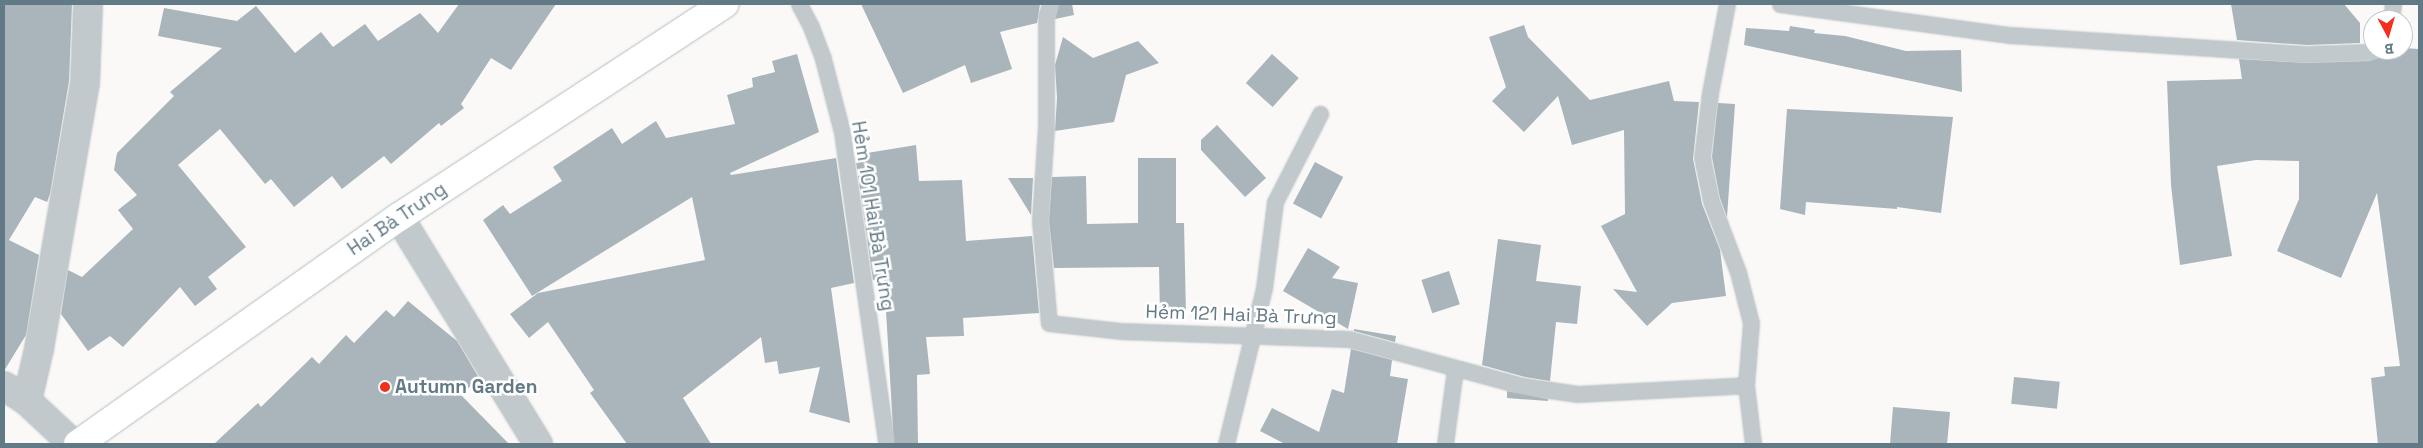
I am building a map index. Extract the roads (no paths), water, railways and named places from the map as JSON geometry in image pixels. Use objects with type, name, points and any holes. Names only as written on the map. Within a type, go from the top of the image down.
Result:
[{"type":"main road","name":"Hai Bà Trưng","points":[[78,444],[398,217],[724,4]]},
{"type":"street","points":[[27,401],[39,349],[85,83],[88,4]]},
{"type":"street","points":[[398,217],[538,444]]},
{"type":"street","points":[[4,386],[27,401],[73,444]]},
{"type":"lane","name":"Hẻm 101 Hai Bà Trưng","points":[[799,4],[811,27],[824,60],[842,132],[886,440]]},
{"type":"lane","name":"Hẻm 121 Hai Bà Trưng","points":[[1050,4],[1046,17],[1046,128],[1040,221],[1049,323],[1120,330],[1252,337],[1349,339],[1523,386],[1577,394],[1746,384]]},
{"type":"lane","points":[[1727,4],[1710,93],[1702,157],[1711,201],[1738,272],[1750,323],[1746,384],[1753,444]]},
{"type":"lane","points":[[1780,4],[2010,35],[2306,54],[2363,52]]},
{"type":"lane","points":[[1226,444],[1264,288],[1276,202],[1320,114]]},
{"type":"lane","points":[[1445,444],[1455,369]]},
{"type":"place","name":"Autumn Garden","points":[[385,387]]}]
